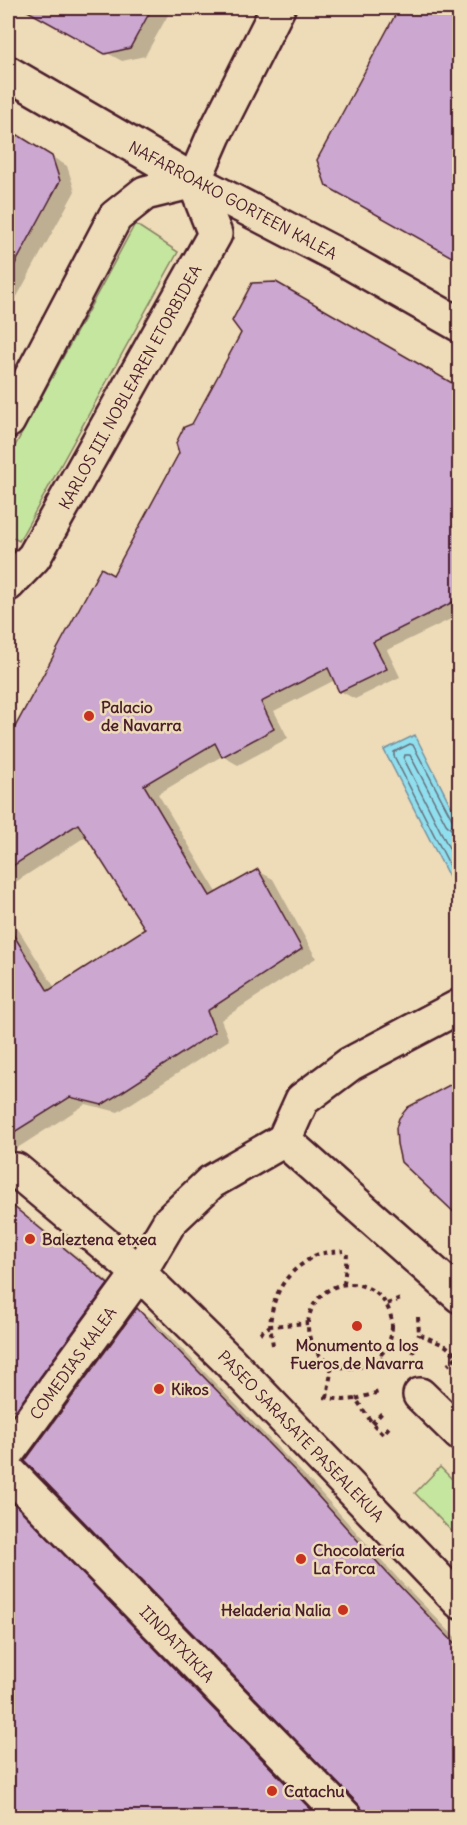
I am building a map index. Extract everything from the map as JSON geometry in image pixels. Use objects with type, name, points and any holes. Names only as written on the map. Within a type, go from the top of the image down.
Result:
[{"type":"street","points":[[8,421],[115,216],[145,194],[194,181],[214,135],[279,8]]},
{"type":"street","name":"NAFARROAKO GORTEEN KALEA","points":[[8,73],[194,181],[325,249],[459,325]]},
{"type":"street","name":"KARLOS III. NOBLEAREN ETORBIDEA","points":[[8,584],[34,557],[215,234],[194,181]]},
{"type":"street","points":[[139,1273],[170,1221],[211,1182],[284,1140],[302,1100],[350,1064],[459,1006]]},
{"type":"street","points":[[284,1140],[459,1296]]},
{"type":"street","name":"PASEO SARASATE PASEALEKUA","points":[[12,1170],[139,1273],[227,1359],[459,1602]]},
{"type":"street","name":"COMEDIAS KALEA","points":[[8,1452],[139,1273]]},
{"type":"street","points":[[420,1395],[459,1434]]},
{"type":"street","name":"IINDATXIKIA","points":[[8,1471],[346,1818]]},
{"type":"path","points":[[276,1352],[272,1344],[271,1311],[275,1296],[294,1269],[313,1256],[347,1250],[356,1252]]},
{"type":"path","points":[[344,1284],[347,1250]]},
{"type":"path","points":[[344,1284],[368,1287],[379,1294],[387,1304],[392,1318],[393,1333],[389,1346],[380,1358],[357,1369],[344,1369],[332,1365],[314,1348],[309,1336],[308,1323],[311,1309],[319,1297],[330,1289],[344,1284]]},
{"type":"path","points":[[318,1394],[327,1398],[356,1399],[372,1424],[383,1434],[457,1356],[446,1346],[419,1334],[418,1312]]},
{"type":"path","points":[[254,1336],[270,1326],[308,1323]]},
{"type":"path","points":[[327,1398],[332,1365]]},
{"type":"green space","points":[[135,224],[178,252],[19,541],[8,535],[8,459]]},
{"type":"green space","points":[[440,1467],[459,1486],[459,1539],[415,1493]]},
{"type":"water","points":[[415,735],[459,822],[459,874],[450,879],[384,750]]},
{"type":"building","points":[[22,8],[152,8],[130,48],[105,54]]},
{"type":"building","points":[[399,8],[459,8],[459,261],[326,186],[317,160]]},
{"type":"building","points":[[8,129],[52,156],[60,181],[8,277]]},
{"type":"building","name":"Palacio de Navarra","points":[[276,282],[459,387],[459,599],[373,642],[387,669],[339,692],[328,668],[261,702],[274,729],[222,757],[215,743],[144,785],[210,896],[258,869],[302,949],[207,1011],[215,1032],[102,1105],[70,1097],[8,1136],[8,926],[48,991],[145,929],[78,824],[8,869],[8,740],[101,568],[113,575],[179,453],[176,443],[184,427],[192,424],[241,333],[232,321],[252,283]]},
{"type":"building","points":[[459,1080],[459,1217],[401,1162],[396,1128],[399,1118],[408,1107]]},
{"type":"building","points":[[8,1202],[108,1284],[8,1421]]},
{"type":"building","points":[[137,1308],[298,1474],[387,1573],[459,1648],[459,1818],[364,1818],[359,1805],[25,1461]]},
{"type":"building","points":[[8,1497],[319,1818],[8,1818]]},
{"type":"place","name":"Palacio de Navarra","points":[[89,716]]},
{"type":"place","name":"Baleztena etxea","points":[[30,1239]]},
{"type":"place","name":"Monumento a los Fueros de Navarra","points":[[357,1326]]},
{"type":"place","name":"Kikos","points":[[159,1389]]},
{"type":"place","name":"Chocolatería La Forca","points":[[301,1559]]},
{"type":"place","name":"Heladeria Nalia","points":[[343,1610]]},
{"type":"place","name":"Catachu","points":[[272,1791]]}]
